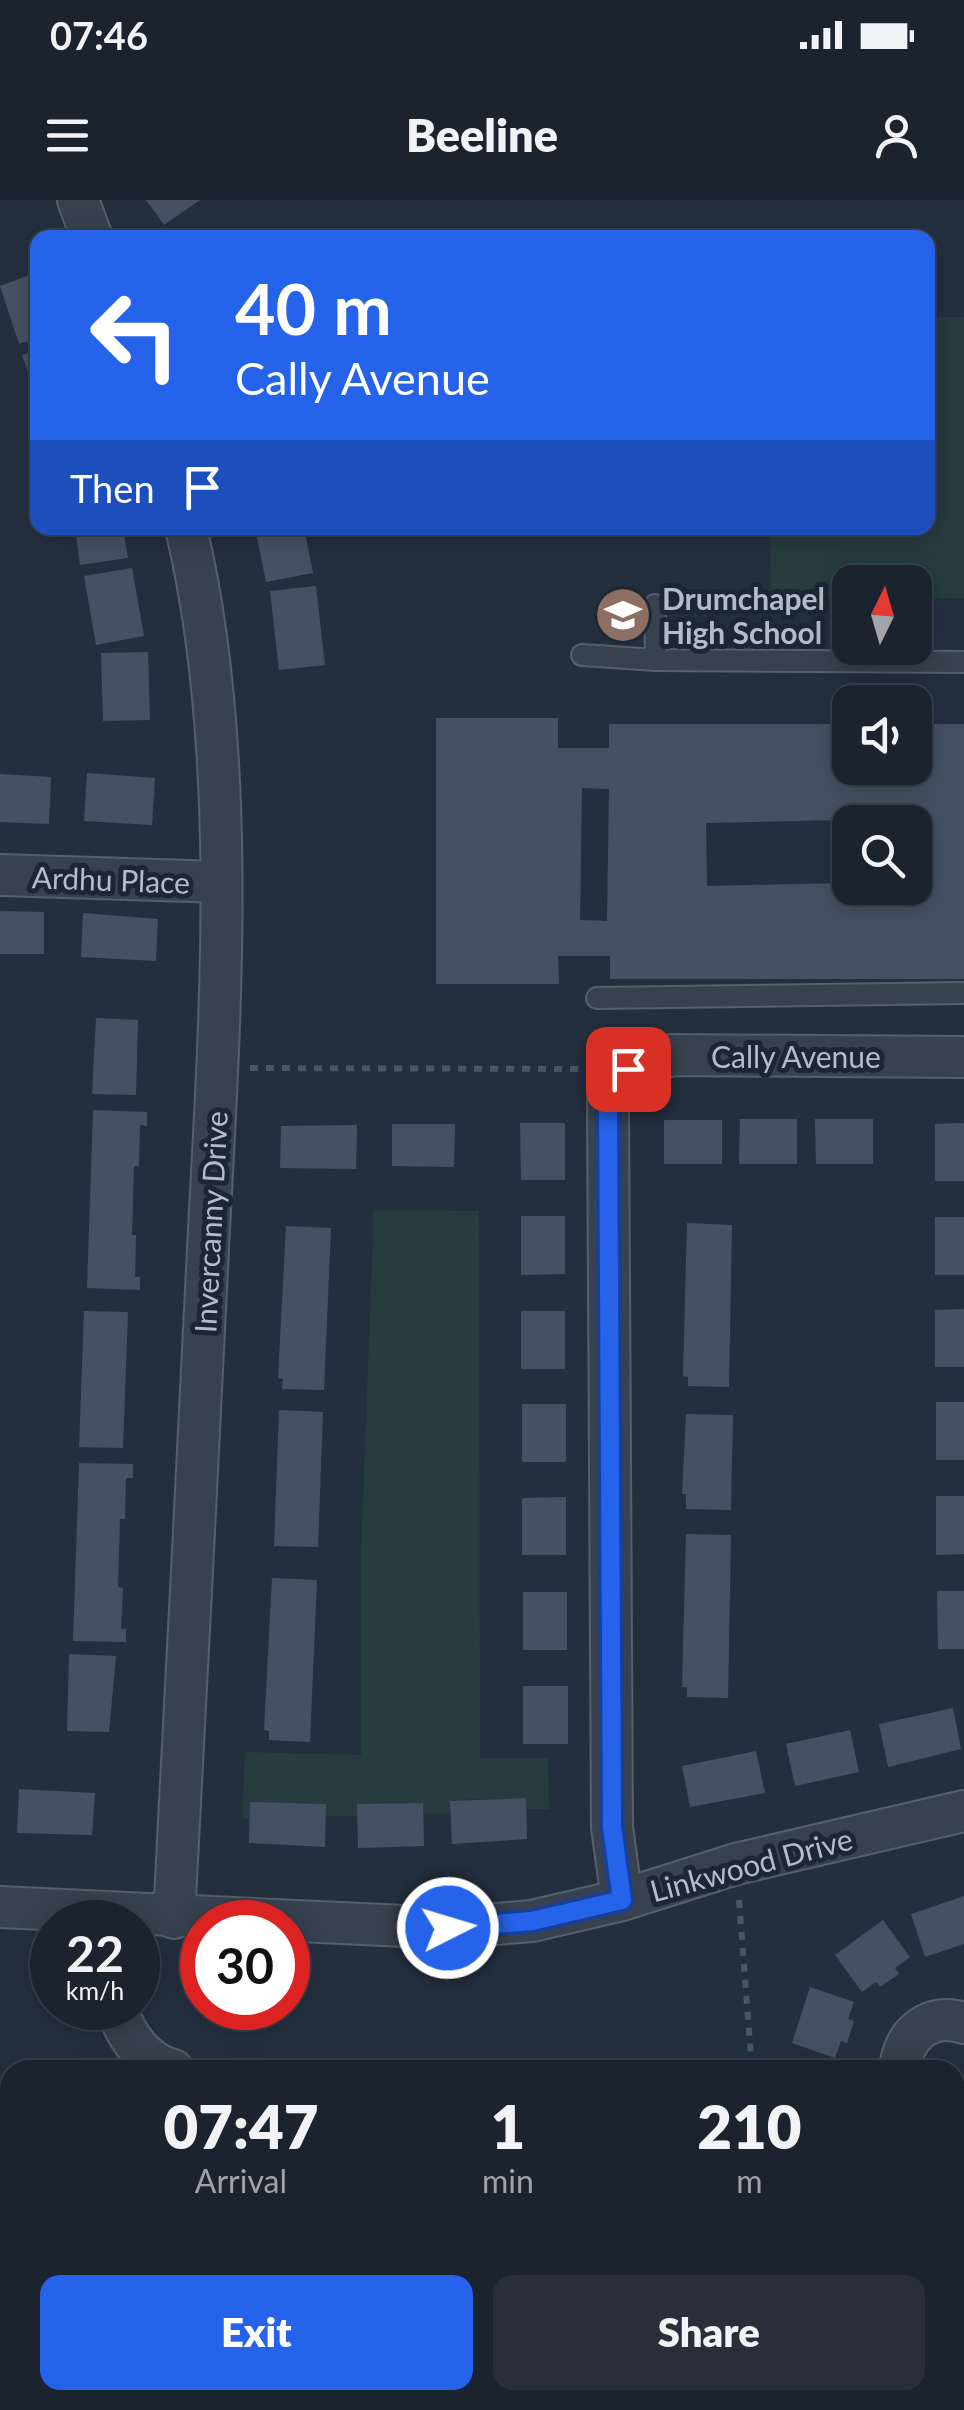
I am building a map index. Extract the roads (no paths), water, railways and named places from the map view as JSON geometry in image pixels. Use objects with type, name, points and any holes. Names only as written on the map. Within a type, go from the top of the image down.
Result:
[{"type":"street","points":[[78,200],[89,230]]},
{"type":"street","name":"Invercanny Drive","points":[[174,1918],[218,1068],[221,882],[208,650],[187,535]]},
{"type":"street","name":"Ardhu Place","points":[[0,875],[221,882]]},
{"type":"street","name":"Cally Avenue","points":[[622,1900],[612,1827],[608,1100],[628,1069],[672,1055],[964,1057]]},
{"type":"street","name":"Linkwood Drive","points":[[160,1918],[448,1928],[532,1921],[622,1900],[736,1864],[964,1810]]},
{"type":"street","name":"Linkwood Drive","points":[[0,1907],[30,1910]]},
{"type":"street","points":[[901,2060],[902,2051],[922,2026],[938,2020],[964,2023]]},
{"type":"street","points":[[127,2030],[151,2060]]},
{"type":"lane","points":[[655,605],[656,660]]},
{"type":"lane","points":[[582,655],[656,660],[964,662]]},
{"type":"lane","points":[[597,998],[964,993]]},
{"type":"place","name":"Drumchapel High School","points":[[623,615]]}]
